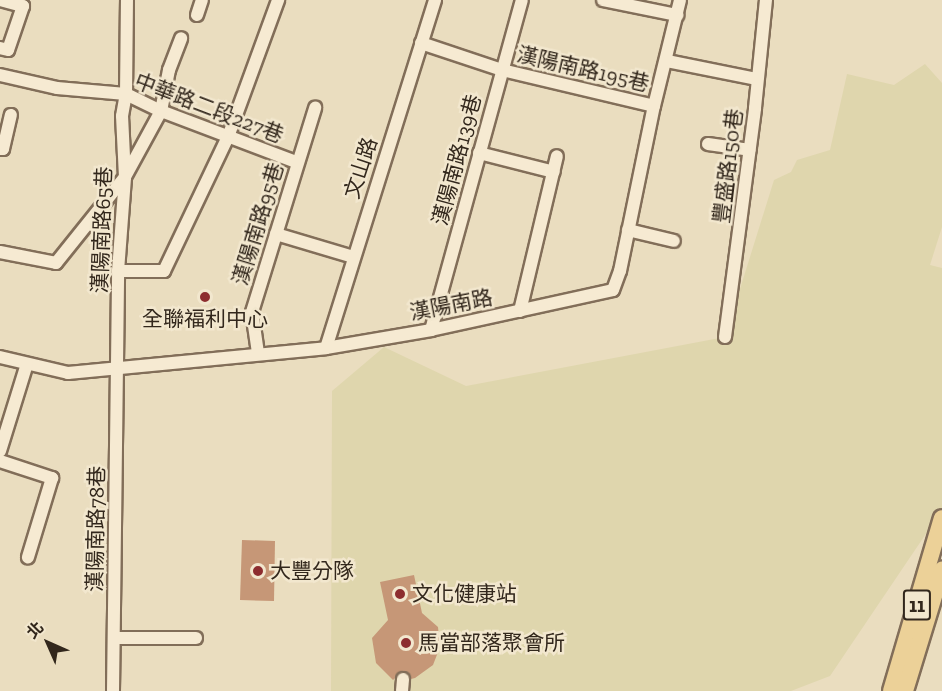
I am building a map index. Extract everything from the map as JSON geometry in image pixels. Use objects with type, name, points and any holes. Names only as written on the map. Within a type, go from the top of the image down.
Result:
[{"type":"main road","name":"11","points":[[891,691],[942,518]]},
{"type":"main road","name":"11","points":[[905,691],[942,570]]},
{"type":"street","points":[[0,0],[24,6],[8,50],[0,48]]},
{"type":"street","points":[[197,15],[202,0]]},
{"type":"street","points":[[118,271],[164,271],[228,137],[278,0]]},
{"type":"street","name":"文山路","points":[[326,348],[435,0]]},
{"type":"street","name":"漢陽南路139巷","points":[[431,330],[522,0]]},
{"type":"street","points":[[603,0],[677,15]]},
{"type":"street","name":"漢陽南路","points":[[0,357],[68,372],[258,352],[326,348],[431,330],[613,291],[680,0]]},
{"type":"street","name":"豐盛路150巷","points":[[725,337],[750,150],[766,0]]},
{"type":"street","name":"漢陽南路65巷","points":[[118,367],[118,271],[125,177],[122,116],[126,94],[127,2]]},
{"type":"street","points":[[0,252],[56,264],[125,177],[161,111],[169,70],[181,38]]},
{"type":"street","name":"漢陽南路195巷","points":[[421,43],[502,70],[654,106]]},
{"type":"street","points":[[667,61],[757,79]]},
{"type":"street","name":"中華路二段227巷","points":[[0,75],[57,88],[126,94],[161,111],[296,162]]},
{"type":"street","name":"漢陽南路95巷","points":[[258,352],[252,312],[296,162],[315,108]]},
{"type":"street","points":[[0,149],[3,149],[11,116]]},
{"type":"street","points":[[708,144],[750,150]]},
{"type":"street","points":[[479,153],[554,172]]},
{"type":"street","points":[[520,311],[557,156]]},
{"type":"street","points":[[628,230],[674,241]]},
{"type":"street","points":[[276,234],[353,257]]},
{"type":"street","points":[[0,451],[27,364]]},
{"type":"street","name":"漢陽南路78巷","points":[[113,691],[118,367]]},
{"type":"street","points":[[0,461],[52,478],[28,557]]},
{"type":"street","points":[[114,638],[196,638]]},
{"type":"shaded area","points":[[925,64],[942,83],[942,227],[930,265],[942,268],[942,510],[830,676],[791,691],[331,691],[332,391],[384,347],[466,386],[725,337],[774,180],[791,172],[797,160],[830,150],[847,74],[894,85]]},
{"type":"building","name":"大豐分隊","points":[[242,540],[275,541],[274,601],[240,600]]},
{"type":"building","name":"馬當部落聚會所","points":[[414,575],[422,613],[438,627],[440,647],[433,665],[415,678],[411,679],[408,673],[403,671],[393,680],[376,663],[372,638],[388,620],[380,582]]},
{"type":"place","name":"全聯福利中心","points":[[205,297]]},
{"type":"place","name":"大豐分隊","points":[[258,571]]},
{"type":"place","name":"文化健康站","points":[[400,594]]},
{"type":"place","name":"馬當部落聚會所","points":[[406,643]]}]
